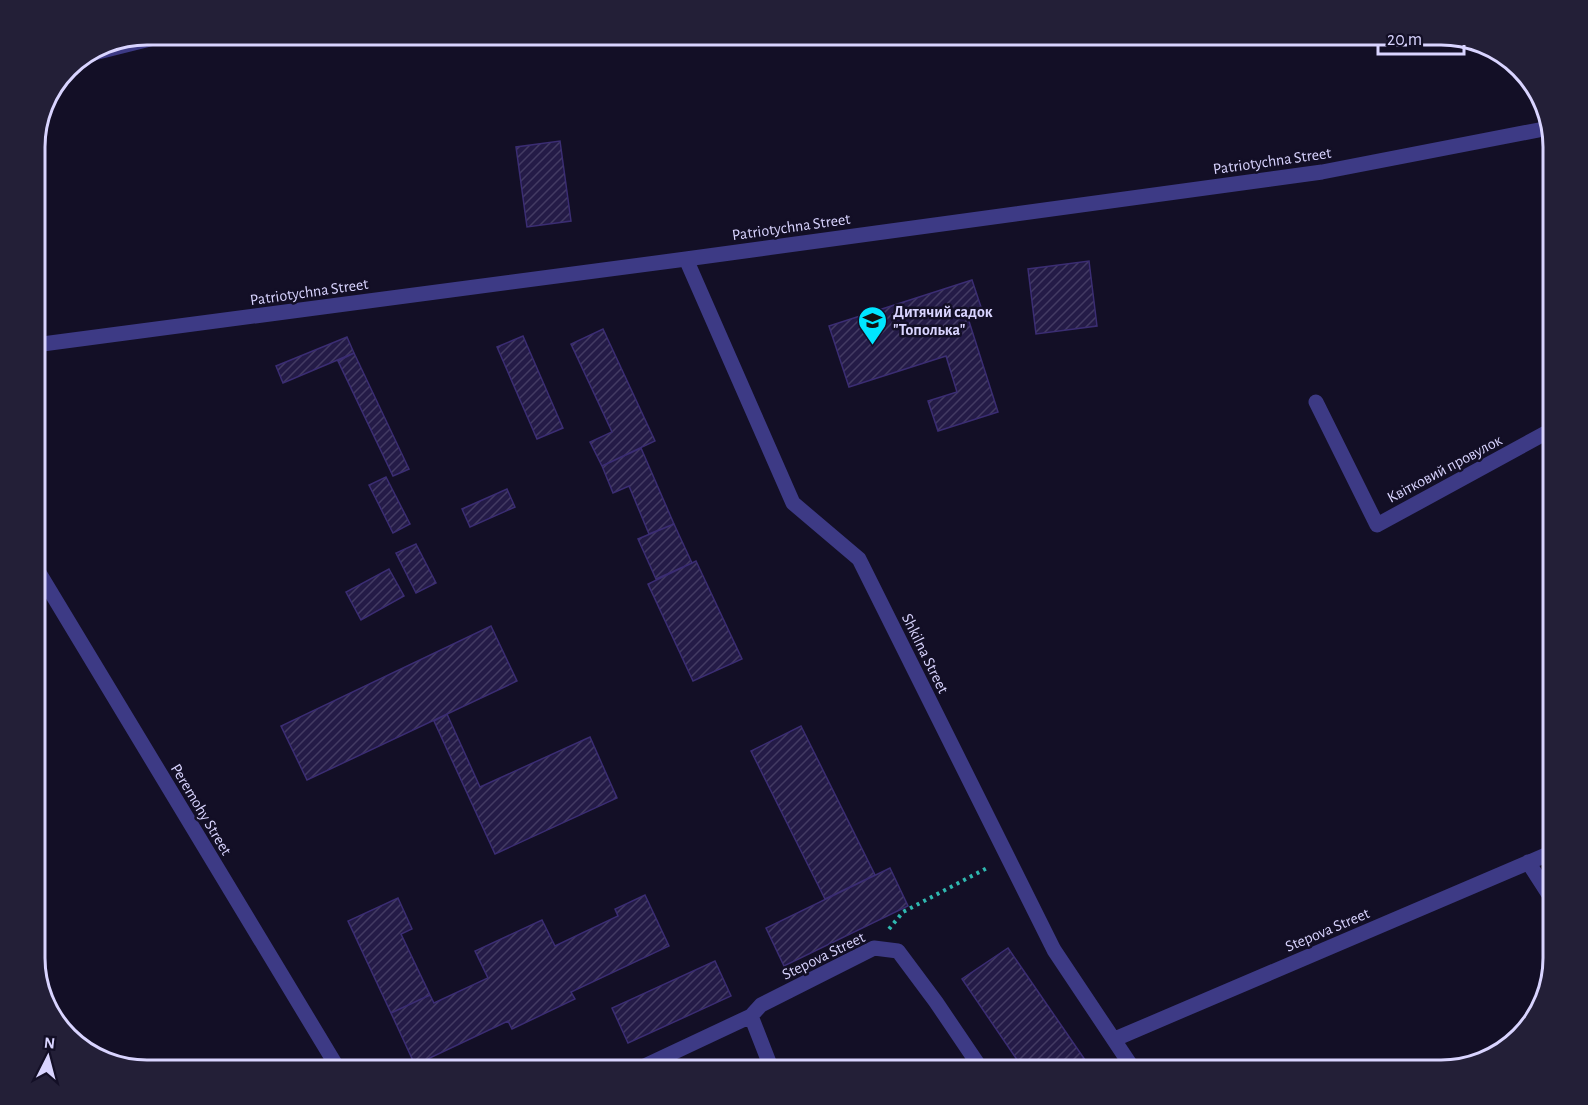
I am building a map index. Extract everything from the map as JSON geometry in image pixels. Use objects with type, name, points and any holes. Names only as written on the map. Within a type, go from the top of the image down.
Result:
[{"type":"street","name":"Patriotychna Street","points":[[45,344],[1322,172],[1542,131]]},
{"type":"street","name":"Shkilna Street","points":[[686,259],[793,503],[859,559],[1054,950],[1127,1060]]},
{"type":"street","name":"Квітковий провулок","points":[[1317,402],[1377,525],[1543,435]]},
{"type":"street","name":"Peremohy Street","points":[[45,583],[332,1060]]},
{"type":"street","name":"Stepova Street","points":[[1115,1039],[1543,856]]},
{"type":"street","points":[[1528,862],[1543,884]]},
{"type":"street","name":"Stepova Street","points":[[659,1060],[751,1016],[761,1005],[874,948],[898,951],[975,1060]]},
{"type":"street","points":[[751,1016],[768,1060]]},
{"type":"path","points":[[874,948],[903,912],[1007,857]]},
{"type":"building","points":[[560,141],[571,221],[527,227],[516,147]]},
{"type":"building","points":[[1089,261],[1097,326],[1036,334],[1028,269]]},
{"type":"building","points":[[972,280],[982,310],[967,315],[998,412],[938,431],[928,401],[957,392],[946,356],[849,387],[829,326]]},
{"type":"building","points":[[603,329],[655,441],[602,466],[590,442],[612,432],[571,344]]},
{"type":"building","points":[[523,336],[563,428],[537,439],[497,347]]},
{"type":"building","points":[[347,337],[354,353],[283,383],[276,366]]},
{"type":"building","points":[[354,353],[409,469],[393,476],[338,361]]},
{"type":"building","points":[[641,448],[674,524],[649,534],[629,486],[613,493],[602,466]]},
{"type":"building","points":[[386,477],[410,524],[393,533],[369,485]]},
{"type":"building","points":[[507,489],[515,507],[470,527],[462,509]]},
{"type":"building","points":[[674,524],[692,563],[656,579],[638,539]]},
{"type":"building","points":[[416,544],[436,583],[416,593],[396,553]]},
{"type":"building","points":[[696,561],[742,659],[693,681],[648,584]]},
{"type":"building","points":[[389,569],[404,596],[361,620],[346,592]]},
{"type":"building","points":[[491,626],[517,681],[307,780],[281,726]]},
{"type":"building","points":[[447,714],[480,787],[590,737],[617,798],[495,854],[434,721]]},
{"type":"building","points":[[801,726],[875,875],[825,899],[751,751]]},
{"type":"building","points":[[890,868],[908,906],[784,966],[766,928]]},
{"type":"building","points":[[645,895],[669,946],[571,992],[575,999],[512,1029],[508,1021],[426,1060],[413,1060],[391,1013],[430,995],[434,1003],[488,978],[475,951],[542,920],[555,946],[618,916],[615,909]]},
{"type":"building","points":[[398,898],[412,929],[401,934],[430,995],[391,1013],[348,921]]},
{"type":"building","points":[[1008,948],[1085,1060],[1017,1060],[962,979]]},
{"type":"building","points":[[715,961],[731,996],[628,1043],[612,1008]]},
{"type":"place","name":"Дитячий садок \"Тополька\"","points":[[872,346]]}]
